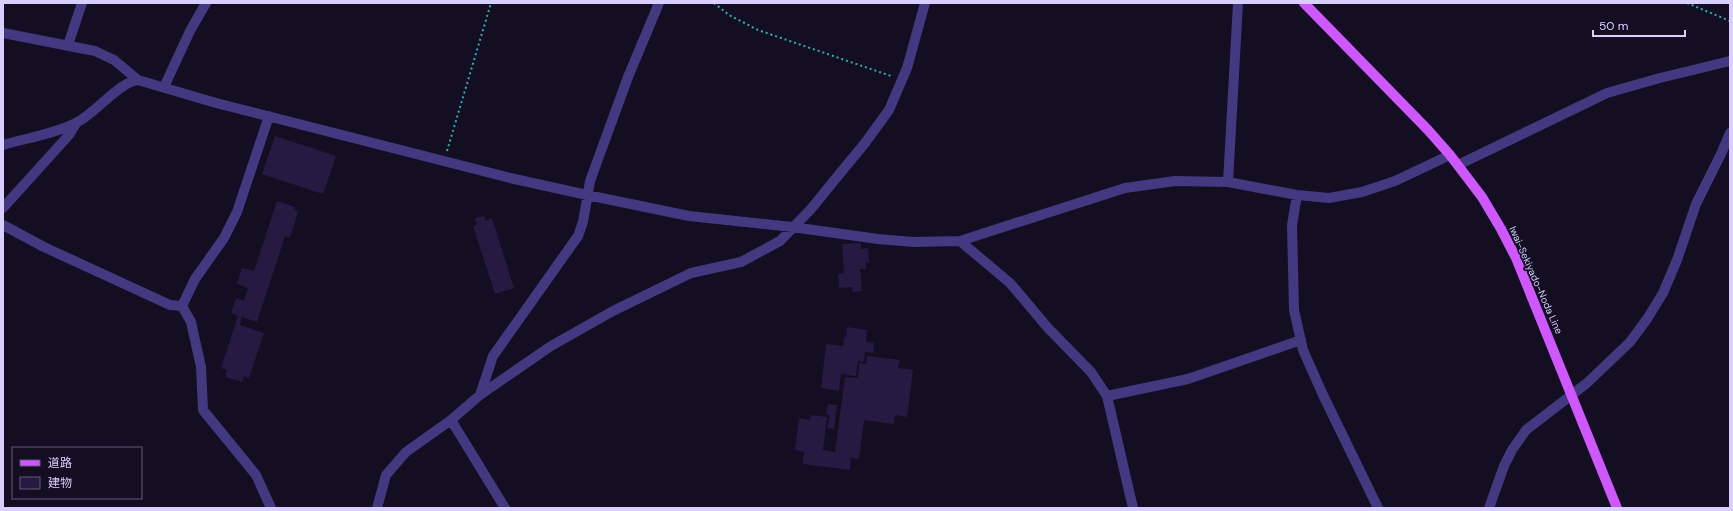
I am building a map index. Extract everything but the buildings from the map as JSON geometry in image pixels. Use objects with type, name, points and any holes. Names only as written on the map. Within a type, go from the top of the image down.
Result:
[{"type":"main road","name":"Iwai-Sekiyado-Noda Line","points":[[1304,3],[1450,155],[1482,197],[1510,246],[1617,508]]},
{"type":"street","points":[[68,45],[82,3]]},
{"type":"street","points":[[164,87],[190,31],[206,3]]},
{"type":"street","points":[[480,394],[493,356],[578,236],[583,222],[590,181],[628,77],[659,3]]},
{"type":"street","points":[[377,508],[386,475],[406,452],[451,420],[480,394],[551,346],[613,311],[691,273],[741,262],[780,241],[811,209],[866,142],[889,110],[907,68],[925,3]]},
{"type":"street","points":[[1228,182],[1238,3]]},
{"type":"street","points":[[3,33],[95,51],[114,60],[138,80],[216,103],[510,178],[689,216],[792,227],[878,239],[914,242],[960,242],[1125,188],[1175,181],[1228,182],[1297,195],[1329,198],[1362,192],[1395,181],[1450,155]]},
{"type":"street","points":[[1458,165],[1607,93],[1730,61]]},
{"type":"street","points":[[3,145],[63,128],[77,122],[91,114],[128,82],[138,80]]},
{"type":"street","points":[[182,306],[195,279],[224,238],[238,212],[269,116]]},
{"type":"street","points":[[3,208],[70,135],[77,122]]},
{"type":"street","points":[[1489,508],[1504,466],[1512,450],[1526,430],[1587,383],[1630,342],[1647,319],[1663,292],[1696,204],[1722,154],[1730,133]]},
{"type":"street","points":[[1297,195],[1292,224],[1293,294],[1294,310],[1303,350],[1323,395],[1378,508]]},
{"type":"street","points":[[3,225],[44,247],[170,305],[182,306]]},
{"type":"street","points":[[960,242],[1010,283],[1048,328],[1091,372],[1107,396],[1133,508]]},
{"type":"street","points":[[182,306],[191,322],[201,367],[203,410],[256,475],[271,508]]},
{"type":"street","points":[[1107,396],[1188,380],[1301,340]]},
{"type":"street","points":[[451,420],[505,508]]},
{"type":"path","points":[[444,161],[491,3]]},
{"type":"path","points":[[714,3],[729,15],[758,30],[902,79]]},
{"type":"path","points":[[1687,3],[1730,21]]}]
